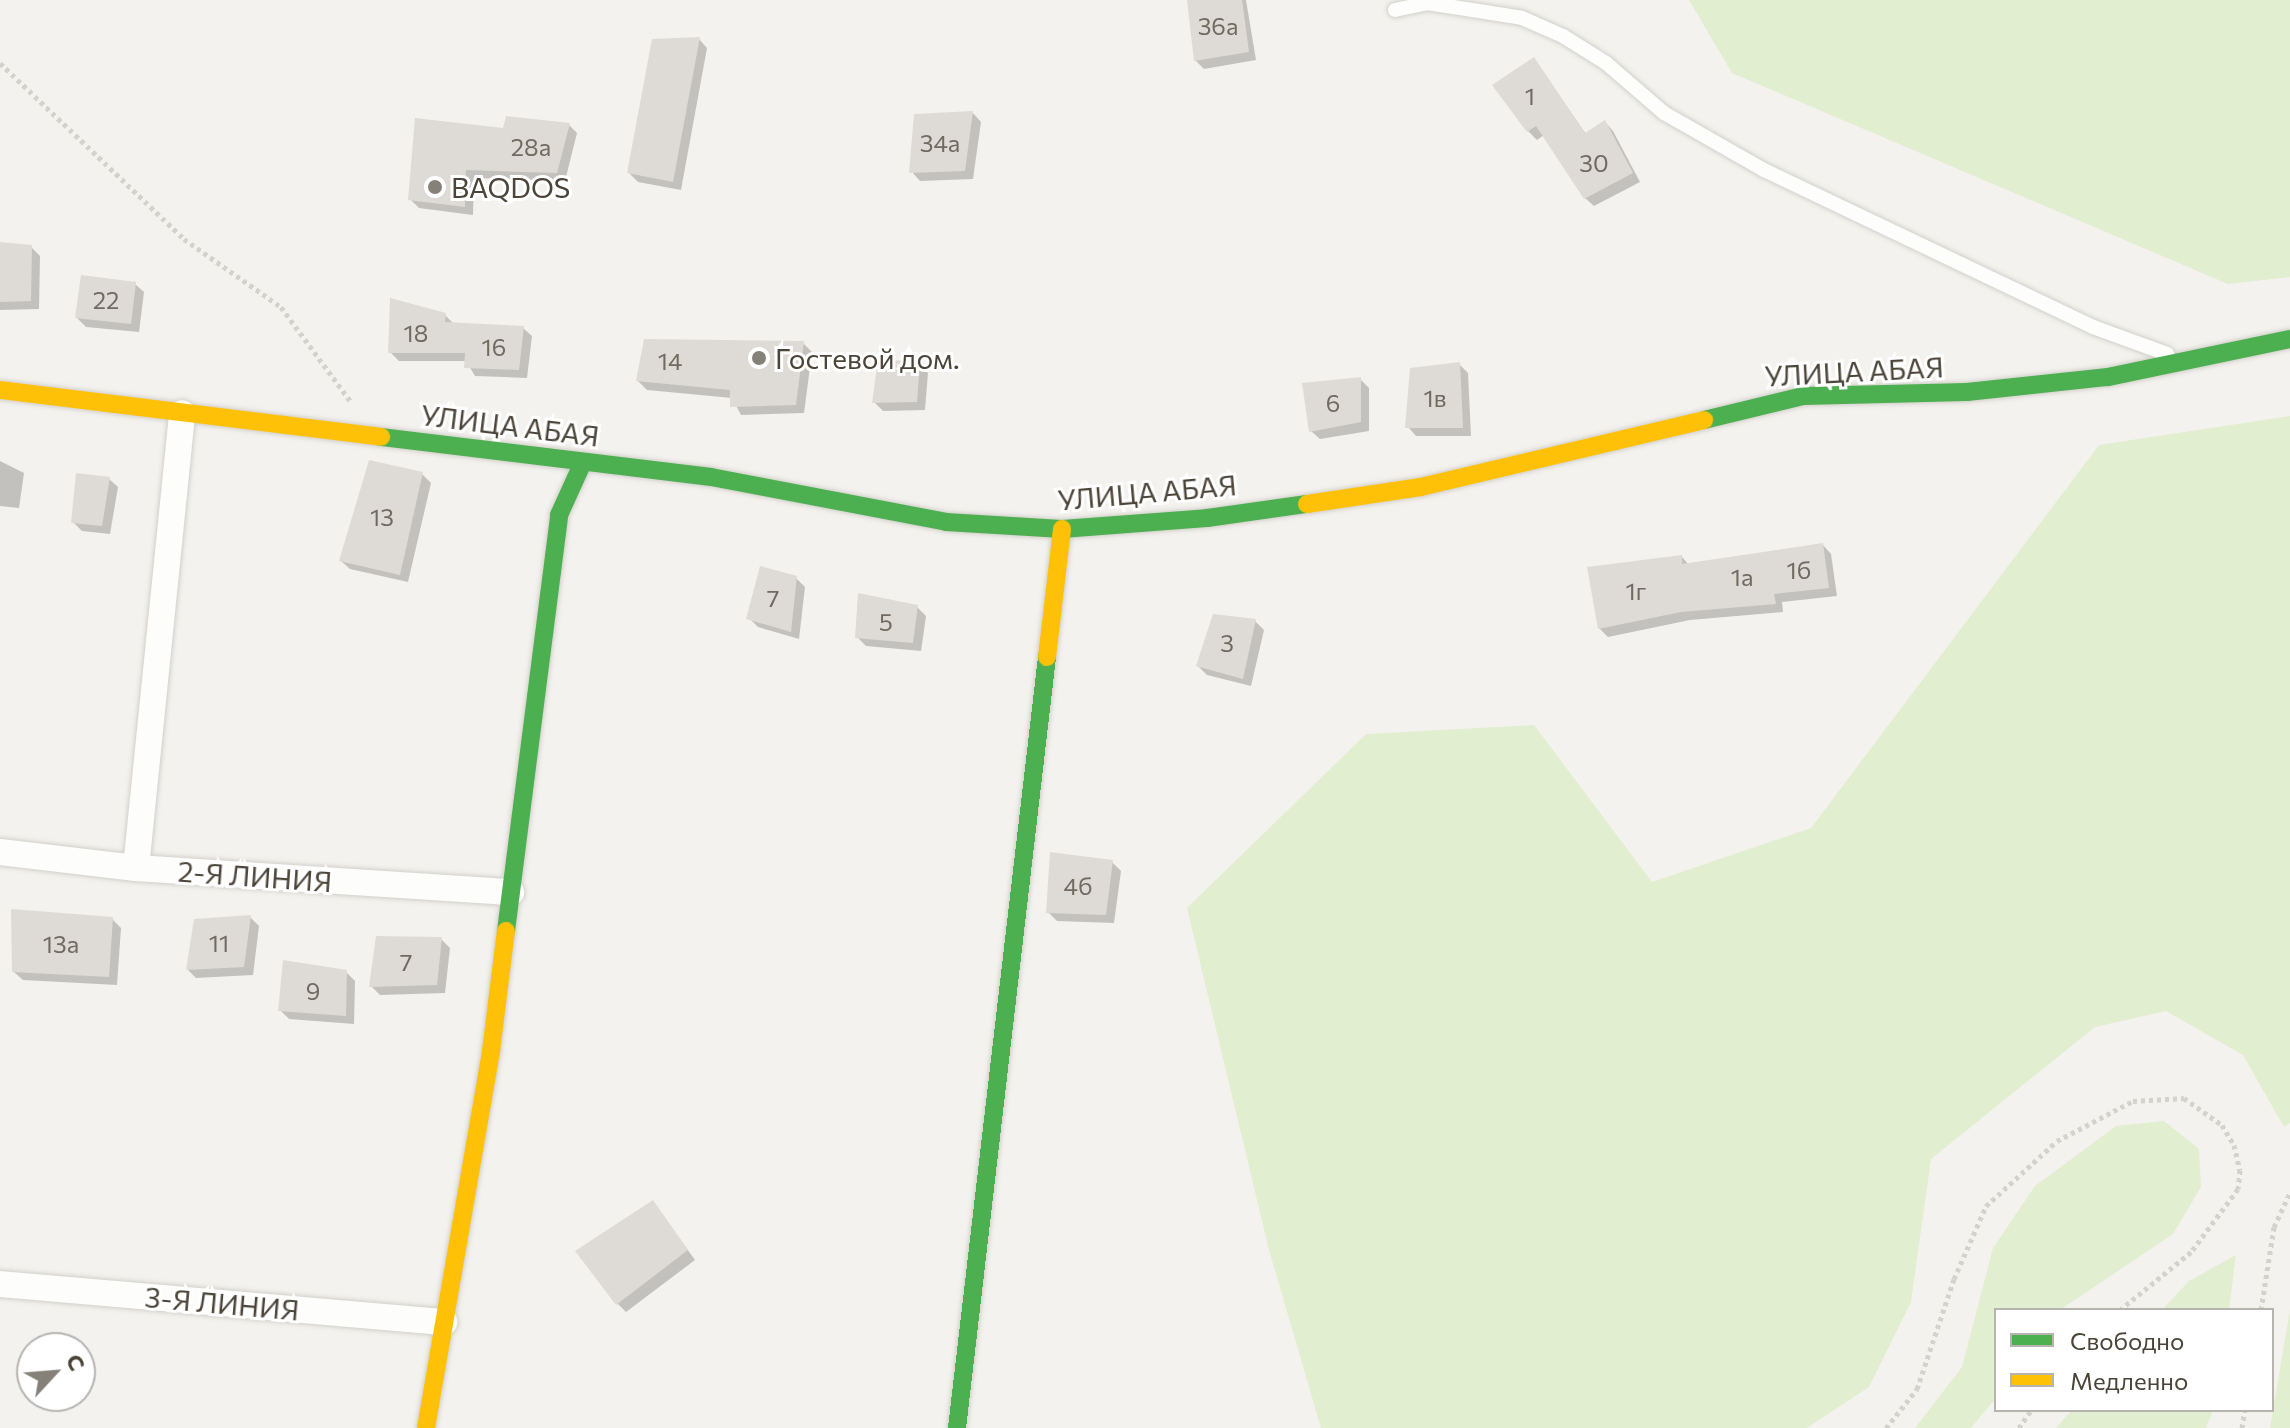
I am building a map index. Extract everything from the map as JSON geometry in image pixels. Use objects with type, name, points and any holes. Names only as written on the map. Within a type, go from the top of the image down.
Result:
[{"type":"street","name":"УЛИЦА АБАЯ","points":[[0,390],[711,477],[946,522],[1062,529],[1207,518],[1421,487],[1803,396],[1967,392],[2108,377],[2290,339]]},
{"type":"street","points":[[136,868],[182,413]]},
{"type":"street","points":[[426,1428],[491,1051],[559,515],[583,462]]},
{"type":"street","points":[[957,1428],[1062,529]]},
{"type":"street","name":"2-Я ЛИНИЯ","points":[[0,852],[136,868],[511,892]]},
{"type":"street","name":"3-Я ЛИНИЯ","points":[[0,1284],[444,1322]]},
{"type":"lane","points":[[1395,10],[1427,3],[1522,18],[1563,36],[1606,63],[1664,113],[1764,170],[2093,327],[2188,360]]},
{"type":"path","points":[[0,63],[184,239],[281,307],[377,438]]},
{"type":"path","points":[[1886,1428],[1917,1389],[1954,1279],[1986,1206],[2057,1141],[2133,1101],[2184,1098],[2222,1125],[2234,1145],[2240,1170],[2238,1189],[2191,1252],[2122,1308]]},
{"type":"path","points":[[2261,1308],[2274,1227],[2290,1192]]},
{"type":"green space","points":[[1689,0],[2290,0],[2290,277],[2228,284],[1732,73]]},
{"type":"green space","points":[[2290,416],[2290,1123],[2284,1127],[2243,1055],[2166,1011],[2095,1027],[1931,1159],[1911,1302],[1869,1387],[1807,1428],[1321,1428],[1269,1250],[1187,908],[1366,734],[1534,725],[1652,882],[1811,828],[2099,445]]},
{"type":"green space","points":[[2164,1121],[2199,1149],[2201,1187],[2173,1234],[2063,1308],[1994,1308],[1994,1400],[1971,1428],[1915,1428],[1962,1367],[1993,1248],[2035,1186],[2116,1126]]},
{"type":"green space","points":[[2236,1255],[2229,1308],[2164,1308],[2189,1281]]},
{"type":"green space","points":[[2290,1310],[2290,1428],[2270,1428]]},
{"type":"green space","points":[[2070,1412],[2212,1412],[2206,1428],[2056,1428]]},
{"type":"building","points":[[1187,0],[1242,0],[1249,52],[1194,61]]},
{"type":"building","points":[[700,37],[673,182],[627,173],[652,39]]},
{"type":"building","points":[[1534,57],[1585,133],[1605,120],[1633,173],[1584,199],[1536,126],[1527,132],[1492,85]]},
{"type":"building","points":[[973,111],[965,171],[909,173],[914,114]]},
{"type":"building","points":[[506,116],[570,123],[557,173],[466,170],[465,207],[408,200],[415,118],[503,128]]},
{"type":"building","points":[[0,242],[32,245],[31,301],[0,302]]},
{"type":"building","points":[[81,275],[136,282],[131,324],[75,318]]},
{"type":"building","points":[[390,298],[446,313],[445,322],[524,326],[519,370],[464,368],[465,353],[388,353]]},
{"type":"building","points":[[644,339],[804,341],[796,405],[730,407],[730,390],[636,381]]},
{"type":"building","points":[[878,359],[920,362],[917,402],[872,403]]},
{"type":"building","points":[[1460,362],[1463,428],[1405,428],[1410,368]]},
{"type":"building","points":[[1361,377],[1361,422],[1309,432],[1302,383]]},
{"type":"building","points":[[369,460],[423,472],[400,575],[339,561]]},
{"type":"building","points":[[76,473],[110,477],[102,526],[71,523]]},
{"type":"building","points":[[1823,543],[1829,588],[1774,594],[1776,604],[1681,612],[1598,629],[1587,567],[1682,555],[1682,564]]},
{"type":"building","points":[[760,566],[797,576],[791,632],[746,619]]},
{"type":"building","points":[[858,593],[918,605],[913,643],[855,638]]},
{"type":"building","points":[[1213,614],[1256,619],[1243,679],[1196,666]]},
{"type":"building","points":[[1050,852],[1113,860],[1106,915],[1046,913]]},
{"type":"building","points":[[11,909],[113,917],[109,977],[12,972]]},
{"type":"building","points":[[251,915],[244,967],[186,970],[194,919]]},
{"type":"building","points":[[376,936],[442,937],[437,985],[369,987]]},
{"type":"building","points":[[283,960],[347,970],[346,1016],[278,1011]]},
{"type":"building","points":[[653,1200],[688,1250],[616,1305],[575,1251]]},
{"type":"traffic: fast","points":[[1704,420],[1803,396],[1967,392],[2108,377],[2290,339]]},
{"type":"traffic: fast","points":[[381,437],[711,477],[946,522],[1062,529],[1207,518],[1307,504]]},
{"type":"traffic: fast","points":[[506,931],[559,515],[583,462]]},
{"type":"traffic: fast","points":[[957,1428],[1047,657]]},
{"type":"traffic: slow","points":[[0,390],[381,437]]},
{"type":"traffic: slow","points":[[1307,504],[1421,487],[1704,420]]},
{"type":"traffic: slow","points":[[1047,657],[1062,529]]},
{"type":"traffic: slow","points":[[426,1428],[491,1051],[506,931]]},
{"type":"place","name":"BAQDOS","points":[[435,187]]},
{"type":"place","name":"Гостевой дом.","points":[[759,358]]}]
